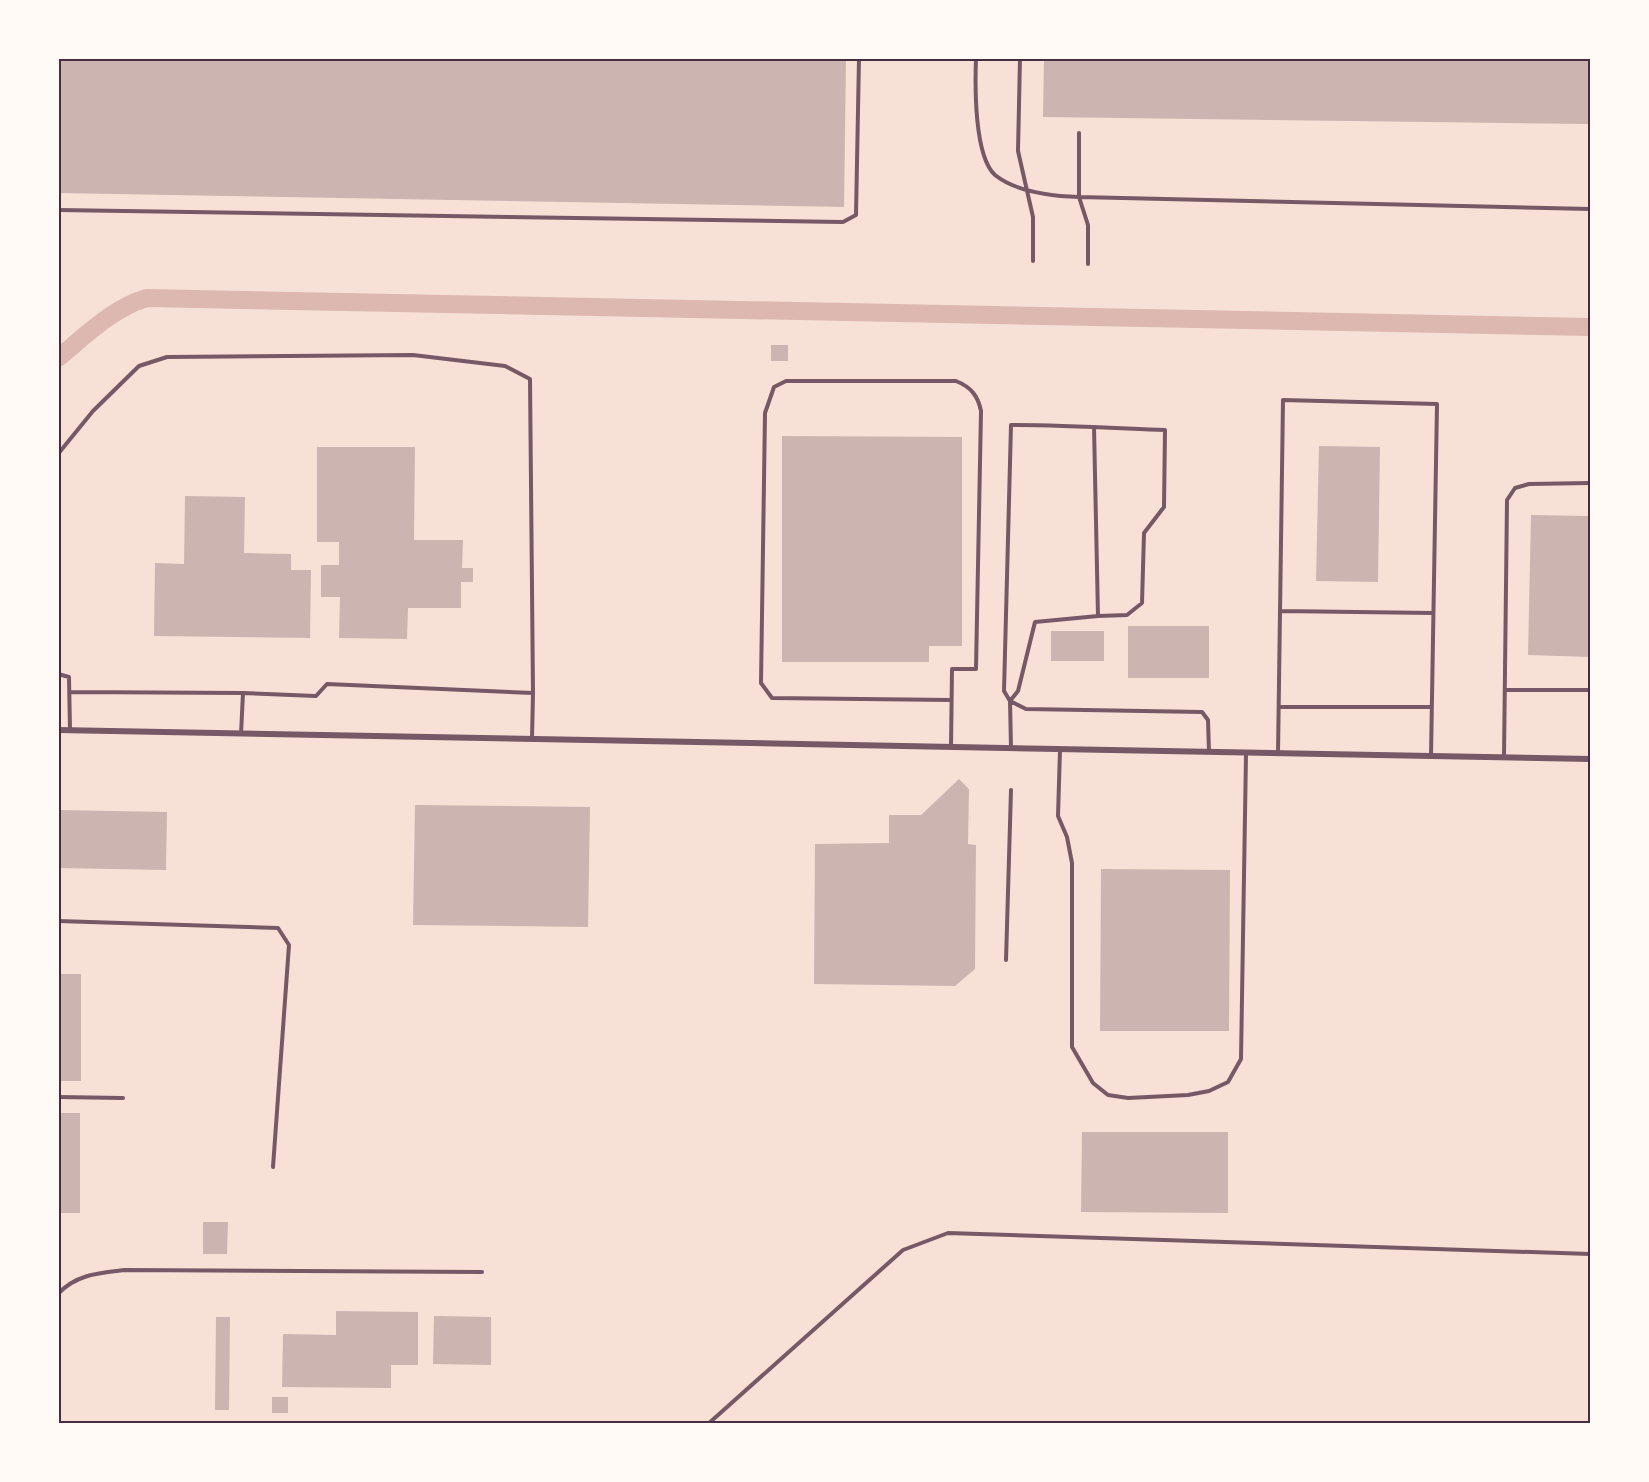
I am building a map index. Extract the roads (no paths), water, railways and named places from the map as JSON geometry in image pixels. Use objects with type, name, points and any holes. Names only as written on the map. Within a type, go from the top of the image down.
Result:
[{"type":"street","points":[[58,730],[1590,759]]},
{"type":"lane","points":[[58,210],[843,222],[856,215],[859,58]]},
{"type":"lane","points":[[976,58],[975,103],[980,143],[994,174],[1026,190],[1079,197],[1590,209]]},
{"type":"lane","points":[[1020,58],[1018,151],[1033,217],[1033,261]]},
{"type":"lane","points":[[1079,133],[1079,197],[1088,225],[1088,264]]},
{"type":"lane","points":[[58,454],[93,411],[139,366],[167,357],[413,355],[505,366],[530,379],[532,740]]},
{"type":"lane","points":[[951,700],[772,698],[764,689],[762,673],[765,413],[774,387],[786,381],[956,381],[967,385],[979,402],[981,411],[976,669],[952,669],[951,748]]},
{"type":"lane","points":[[1278,754],[1283,400],[1437,404],[1431,756]]},
{"type":"lane","points":[[1010,701],[1018,691],[1035,622],[1127,615],[1142,603],[1144,533],[1164,507],[1165,430],[1011,425],[1004,691],[1010,701],[1011,749]]},
{"type":"lane","points":[[1094,427],[1098,616]]},
{"type":"lane","points":[[1504,758],[1507,500],[1515,488],[1529,484],[1590,483]]},
{"type":"lane","points":[[1280,610],[1433,613]]},
{"type":"lane","points":[[58,675],[69,677],[70,730]]},
{"type":"lane","points":[[71,692],[243,693],[316,696],[327,684],[533,693]]},
{"type":"lane","points":[[1505,690],[1590,690]]},
{"type":"lane","points":[[241,734],[243,693]]},
{"type":"lane","points":[[1010,701],[1026,709],[1202,712],[1208,720],[1209,753]]},
{"type":"lane","points":[[1279,707],[1431,707]]},
{"type":"lane","points":[[1060,750],[1058,816],[1067,837],[1072,863],[1072,1047],[1093,1083],[1108,1095],[1128,1098],[1188,1095],[1209,1091],[1228,1082],[1240,1059],[1246,754]]},
{"type":"lane","points":[[1006,960],[1011,790]]},
{"type":"lane","points":[[58,921],[278,928],[289,945],[273,1167]]},
{"type":"lane","points":[[58,1097],[123,1098]]},
{"type":"lane","points":[[708,1424],[903,1250],[948,1233],[1590,1254]]},
{"type":"lane","points":[[58,1294],[69,1282],[96,1273],[125,1270],[482,1272]]},
{"type":"waterway","points":[[58,358],[111,315],[147,298],[1590,327]]}]
